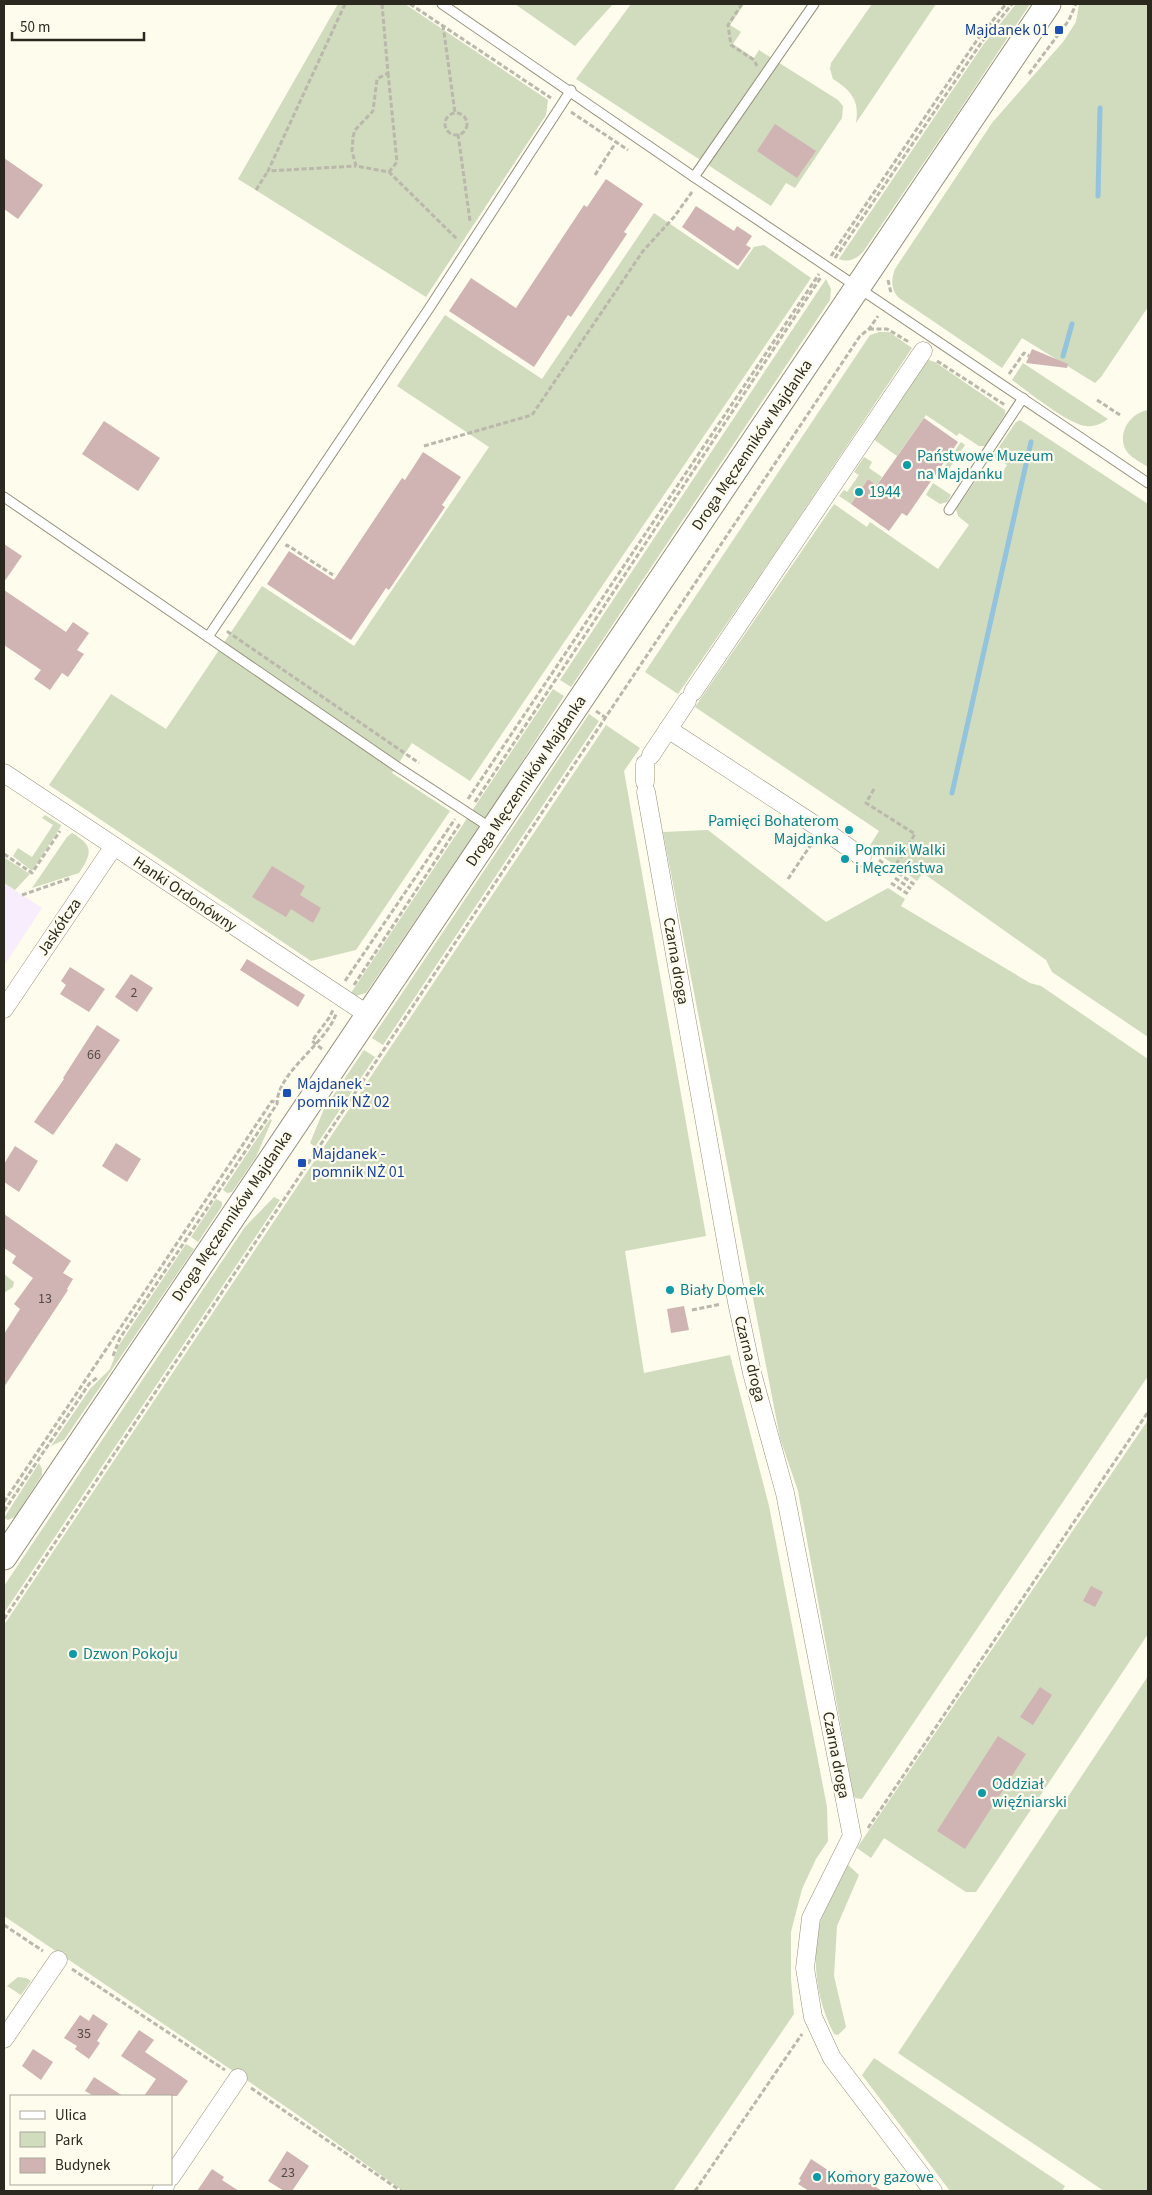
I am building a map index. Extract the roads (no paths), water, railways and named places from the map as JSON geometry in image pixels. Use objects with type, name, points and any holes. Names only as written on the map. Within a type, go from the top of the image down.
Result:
[{"type":"street","name":"Droga Męczenników Majdanka","points":[[4,1557],[367,1014],[1048,4]]},
{"type":"street","points":[[862,857],[668,729],[923,351]]},
{"type":"street","name":"Czarna droga","points":[[668,729],[646,773],[736,1302],[752,1372],[785,1493],[859,1834],[811,1918],[805,1968],[813,2017],[832,2058],[933,2191]]},
{"type":"street","name":"Hanki Ordonówny","points":[[4,773],[114,846],[344,991],[367,1014]]},
{"type":"street","name":"Jaskółcza","points":[[4,1009],[114,846]]},
{"type":"street","points":[[4,2039],[58,1960]]},
{"type":"street","points":[[172,2176],[238,2078]]},
{"type":"lane","points":[[442,4],[570,90],[694,177],[1148,483]]},
{"type":"lane","points":[[694,177],[814,4]]},
{"type":"lane","points":[[208,637],[469,248],[570,90]]},
{"type":"lane","points":[[949,510],[1023,398]]},
{"type":"lane","points":[[4,497],[396,766],[493,829]]},
{"type":"waterway","points":[[1098,196],[1100,108]]},
{"type":"waterway","points":[[1063,356],[1072,324]]},
{"type":"waterway","points":[[952,793],[1031,442]]},
{"type":"place","name":"Majdanek 01","points":[[1059,30]]},
{"type":"place","name":"Państwowe Muzeum na Majdanku","points":[[907,465]]},
{"type":"place","name":"1944","points":[[859,492]]},
{"type":"place","name":"Pamięci Bohaterom Majdanka","points":[[849,830]]},
{"type":"place","name":"Pomnik Walki i Męczeństwa","points":[[845,859]]},
{"type":"place","name":"Majdanek - pomnik NŻ 02","points":[[287,1093]]},
{"type":"place","name":"Majdanek - pomnik NŻ 01","points":[[302,1163]]},
{"type":"place","name":"Biały Domek","points":[[670,1290]]},
{"type":"place","name":"Dzwon Pokoju","points":[[73,1654]]},
{"type":"place","name":"Oddział więźniarski","points":[[982,1793]]},
{"type":"place","name":"Komory gazowe","points":[[817,2177]]}]
